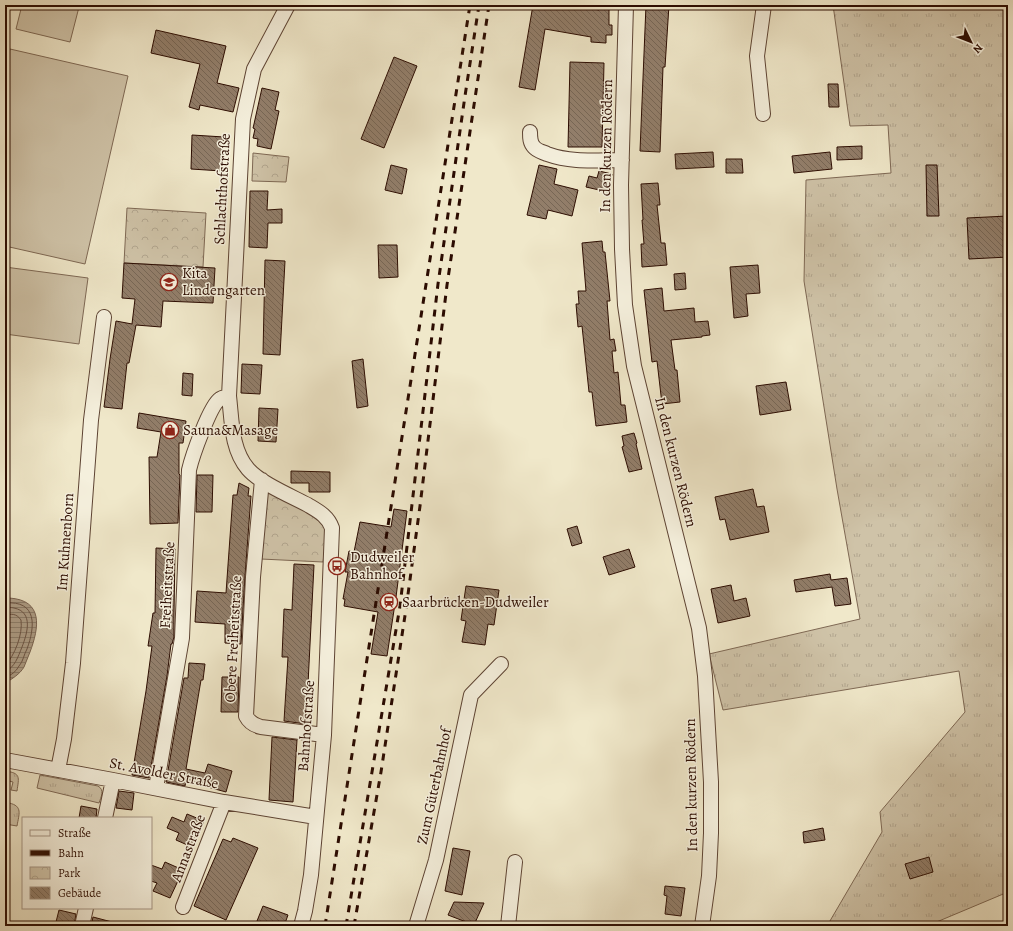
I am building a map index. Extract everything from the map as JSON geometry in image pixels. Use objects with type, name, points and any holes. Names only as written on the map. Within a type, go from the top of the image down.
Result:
[{"type":"street","name":"Schlachthofstraße","points":[[288,5],[254,69],[243,119],[229,396],[232,432],[238,452],[248,469],[262,480],[319,512],[329,521],[332,528]]},
{"type":"street","name":"In den kurzen Rödern","points":[[626,5],[621,192],[625,305],[634,366],[699,628],[705,676],[711,782],[711,826],[709,876],[702,926]]},
{"type":"street","points":[[763,114],[757,56],[764,5]]},
{"type":"street","points":[[530,132],[530,140],[533,146],[540,152],[576,161],[622,160]]},
{"type":"street","name":"Im Kuhnenborn","points":[[58,770],[64,739],[73,663],[91,420],[104,317]]},
{"type":"street","name":"Freiheitstraße","points":[[156,788],[182,638],[189,470],[192,456],[213,407],[220,399],[229,396]]},
{"type":"street","name":"Obere Freiheitstraße","points":[[262,480],[252,583],[246,716],[248,721],[254,725],[324,736]]},
{"type":"street","name":"Bahnhofstraße","points":[[301,926],[312,875],[324,736],[332,528]]},
{"type":"street","name":"Zum Güterbahnhof","points":[[416,926],[436,860],[471,695],[501,664]]},
{"type":"street","name":"St. Avolder Straße","points":[[5,760],[224,802],[316,817]]},
{"type":"street","points":[[105,817],[113,780]]},
{"type":"street","name":"Annastraße","points":[[184,907],[224,802]]},
{"type":"street","points":[[508,926],[514,862]]},
{"type":"street","points":[[82,926],[86,909]]},
{"type":"green space","points":[[22,5],[72,5],[79,7],[70,42],[16,29]]},
{"type":"green space","points":[[833,5],[1008,5],[1008,892],[927,926],[827,926],[882,832],[880,812],[965,712],[959,671],[723,710],[709,654],[860,619],[837,489],[804,281],[806,180],[891,173],[888,125],[850,126]]},
{"type":"green space","points":[[10,49],[128,76],[85,264],[5,246],[5,72]]},
{"type":"green space","points":[[253,153],[289,157],[286,182],[252,181]]},
{"type":"green space","points":[[127,208],[206,213],[203,267],[124,263]]},
{"type":"green space","points":[[5,267],[88,278],[79,344],[5,334]]},
{"type":"green space","points":[[265,489],[308,512],[322,523],[326,531],[326,545],[323,562],[261,559]]},
{"type":"green space","points":[[5,771],[14,773],[18,776],[17,791],[11,790],[13,782],[5,780]]},
{"type":"green space","points":[[40,775],[98,786],[102,792],[99,803],[37,788]]},
{"type":"green space","points":[[9,803],[18,808],[19,814],[17,826],[5,824],[5,812],[7,812]]},
{"type":"water","points":[[9,598],[20,600],[28,604],[36,617],[37,625],[33,643],[24,667],[18,674],[5,683],[5,600]]},
{"type":"building","points":[[533,5],[571,5],[599,10],[600,5],[609,5],[609,25],[612,25],[612,35],[606,35],[606,43],[591,42],[591,37],[545,29],[535,90],[519,87]]},
{"type":"building","points":[[646,5],[669,5],[665,67],[663,67],[660,152],[640,151]]},
{"type":"building","points":[[156,30],[226,46],[217,83],[239,88],[233,112],[200,105],[199,110],[189,107],[200,64],[151,53]]},
{"type":"building","points":[[394,57],[417,66],[384,148],[361,139]]},
{"type":"building","points":[[570,62],[604,63],[602,147],[568,147]]},
{"type":"building","points":[[828,84],[838,84],[839,107],[829,107]]},
{"type":"building","points":[[262,88],[279,92],[275,110],[279,111],[271,149],[257,146],[258,139],[253,138],[255,129],[253,128]]},
{"type":"building","points":[[192,135],[224,137],[222,171],[191,169]]},
{"type":"building","points":[[862,146],[862,159],[837,160],[837,147]]},
{"type":"building","points":[[713,152],[714,167],[676,169],[675,154]]},
{"type":"building","points":[[830,152],[832,169],[794,173],[792,156]]},
{"type":"building","points":[[726,159],[742,159],[743,173],[726,173]]},
{"type":"building","points":[[391,165],[407,169],[402,194],[385,190]]},
{"type":"building","points":[[539,165],[557,169],[554,184],[578,190],[572,216],[548,210],[546,219],[527,215]]},
{"type":"building","points":[[926,165],[937,165],[939,216],[927,216]]},
{"type":"building","points":[[599,171],[612,174],[608,192],[586,187],[589,176],[597,178]]},
{"type":"building","points":[[658,183],[660,205],[657,205],[661,243],[665,243],[667,265],[642,267],[641,244],[644,244],[641,184]]},
{"type":"building","points":[[250,191],[268,191],[267,210],[282,209],[282,223],[268,223],[267,248],[249,247]]},
{"type":"building","points":[[1008,216],[1008,257],[969,259],[967,218]]},
{"type":"building","points":[[602,241],[603,252],[605,252],[610,301],[607,301],[610,340],[614,339],[616,351],[612,351],[614,373],[618,372],[621,405],[625,405],[627,422],[596,426],[592,392],[589,392],[582,326],[578,327],[576,304],[579,304],[578,291],[586,291],[582,243]]},
{"type":"building","points":[[378,245],[397,245],[398,277],[379,278]]},
{"type":"building","points":[[265,260],[285,261],[280,355],[263,354]]},
{"type":"building","points":[[124,263],[215,268],[213,303],[163,301],[161,327],[136,325],[129,363],[127,363],[122,409],[104,407],[116,321],[132,324],[135,299],[122,298]]},
{"type":"building","points":[[758,265],[760,293],[746,294],[748,316],[734,318],[730,267]]},
{"type":"building","points":[[685,273],[686,289],[675,290],[674,274]]},
{"type":"building","points":[[662,288],[664,311],[694,308],[695,322],[708,321],[710,335],[671,340],[675,370],[677,370],[680,402],[662,404],[657,361],[652,362],[644,290]]},
{"type":"building","points":[[363,359],[368,406],[357,408],[352,361]]},
{"type":"building","points":[[242,364],[262,365],[260,394],[241,393]]},
{"type":"building","points":[[183,373],[193,374],[192,396],[182,395]]},
{"type":"building","points":[[786,382],[791,410],[760,415],[756,386]]},
{"type":"building","points":[[259,408],[278,409],[276,442],[258,441]]},
{"type":"building","points":[[139,413],[186,421],[183,443],[179,443],[180,475],[178,523],[150,524],[149,457],[157,457],[161,432],[137,428]]},
{"type":"building","points":[[634,433],[642,469],[629,472],[622,447],[624,446],[622,436]]},
{"type":"building","points":[[291,471],[330,472],[330,492],[309,492],[309,483],[291,483]]},
{"type":"building","points":[[197,475],[213,475],[212,512],[196,512]]},
{"type":"building","points":[[239,483],[249,488],[248,496],[251,496],[241,644],[225,643],[225,624],[195,622],[197,591],[226,593],[233,495],[237,495]]},
{"type":"building","points":[[753,489],[757,507],[764,506],[769,532],[730,540],[725,519],[720,520],[715,497]]},
{"type":"building","points":[[394,509],[407,511],[387,656],[371,654],[378,612],[344,606],[345,599],[343,599],[348,572],[345,572],[349,551],[354,552],[360,522],[391,527]]},
{"type":"building","points":[[577,526],[582,543],[572,546],[567,529]]},
{"type":"building","points":[[156,548],[175,549],[174,637],[171,644],[167,676],[149,778],[132,775],[152,646],[148,646],[153,613],[155,613]]},
{"type":"building","points":[[629,549],[635,567],[609,575],[603,557]]},
{"type":"building","points":[[294,564],[314,565],[306,724],[284,721],[288,657],[282,657],[284,609],[292,610]]},
{"type":"building","points":[[830,574],[831,580],[847,578],[851,604],[835,606],[832,587],[796,592],[794,580]]},
{"type":"building","points":[[731,585],[734,601],[746,598],[750,616],[718,623],[711,589]]},
{"type":"building","points":[[466,586],[499,590],[494,625],[488,624],[485,645],[462,642],[466,621],[461,620]]},
{"type":"building","points":[[189,663],[205,664],[186,769],[205,773],[208,764],[232,771],[226,792],[186,781],[185,786],[166,782],[184,678],[188,678]]},
{"type":"building","points":[[222,677],[239,677],[238,712],[221,712]]},
{"type":"building","points":[[272,737],[297,740],[293,802],[269,800]]},
{"type":"building","points":[[119,791],[134,793],[132,810],[116,808]]},
{"type":"building","points":[[81,806],[97,809],[96,817],[79,817]]},
{"type":"building","points":[[187,814],[204,821],[192,847],[176,840],[179,833],[167,828],[172,817],[184,822]]},
{"type":"building","points":[[823,828],[825,840],[804,843],[803,832]]},
{"type":"building","points":[[233,838],[258,848],[226,920],[194,906],[223,839],[231,842]]},
{"type":"building","points":[[453,848],[470,851],[462,895],[445,891]]},
{"type":"building","points":[[929,857],[933,872],[910,879],[905,864]]},
{"type":"building","points":[[165,862],[183,870],[170,898],[153,891],[157,883],[152,881],[152,865],[162,869]]},
{"type":"building","points":[[665,886],[685,888],[681,916],[665,914],[667,896],[664,895]]},
{"type":"building","points":[[454,902],[484,903],[474,925],[448,915]]},
{"type":"building","points":[[263,906],[288,915],[284,926],[255,926]]},
{"type":"building","points":[[59,910],[76,914],[74,926],[55,926]]},
{"type":"building","points":[[93,917],[112,922],[112,926],[91,926]]},
{"type":"railway","points":[[325,926],[470,5]]},
{"type":"railway","points":[[346,926],[400,606],[438,284],[479,5]]},
{"type":"railway","points":[[354,926],[381,772],[406,609],[447,285],[489,5]]},
{"type":"place","name":"Kita Lindengarten","points":[[169,282]]},
{"type":"place","name":"Sauna&Masage","points":[[170,430]]},
{"type":"place","name":"Dudweiler Bahnhof","points":[[337,566]]},
{"type":"place","name":"Saarbrücken-Dudweiler","points":[[389,602]]}]
